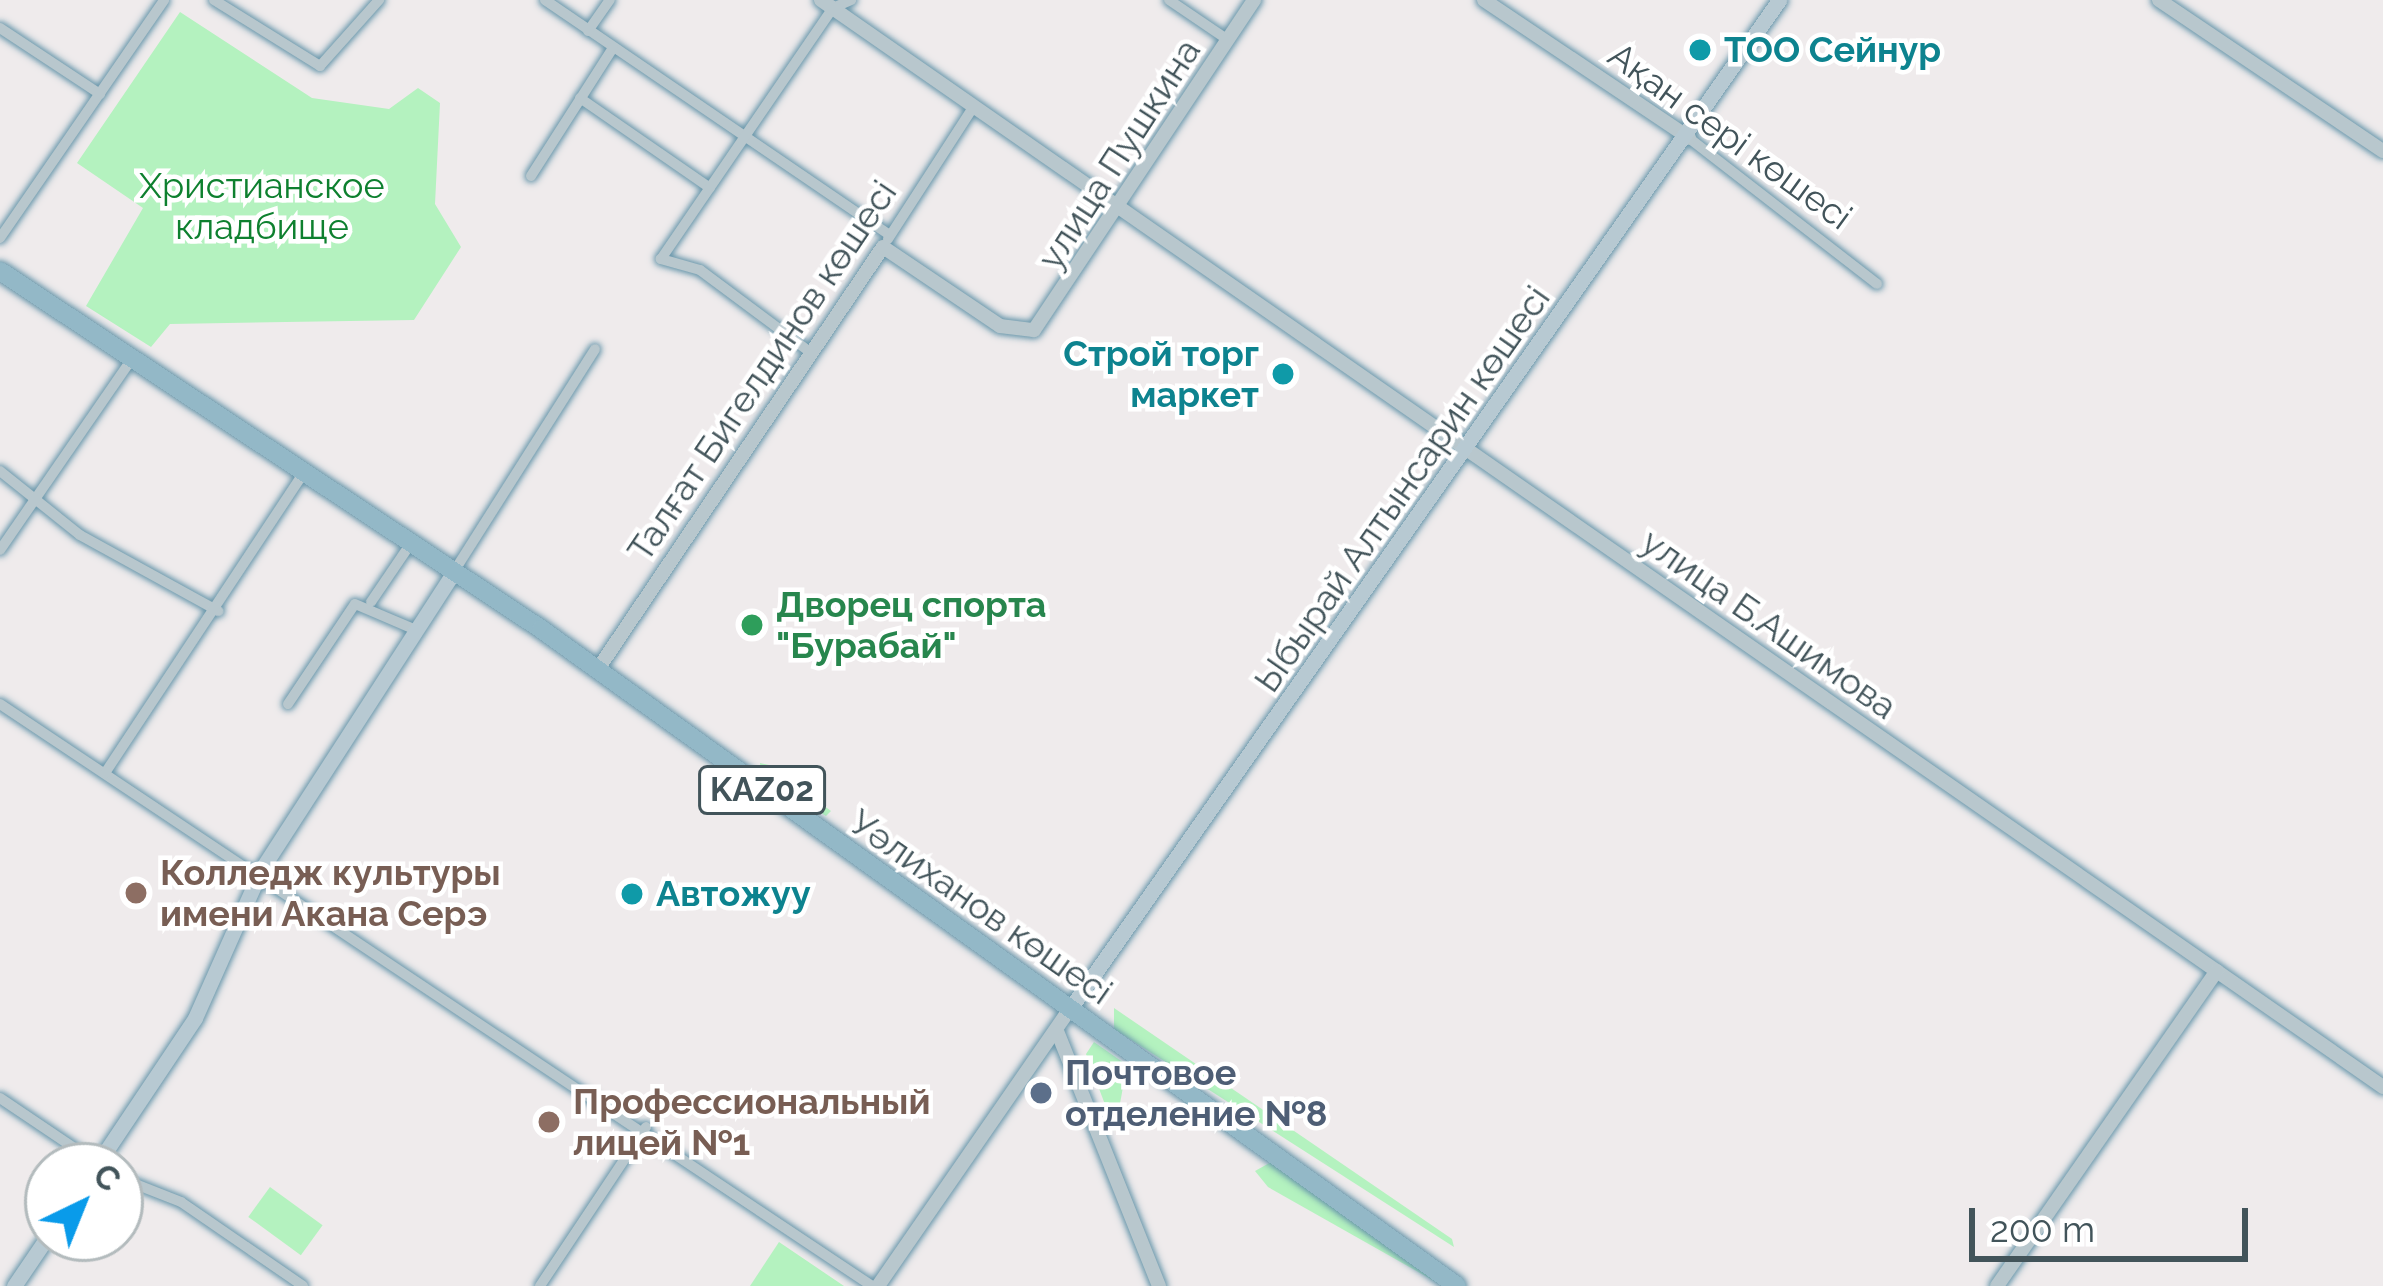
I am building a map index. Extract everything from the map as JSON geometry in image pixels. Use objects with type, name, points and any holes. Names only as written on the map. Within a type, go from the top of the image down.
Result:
[{"type":"highway","name":"KАZ02","points":[[0,271],[453,573]]},
{"type":"highway","name":"KАZ02","points":[[72,319],[302,475]]},
{"type":"highway","name":"Уәлиханов көшесі","points":[[302,475],[598,669],[1069,1010],[1451,1278]]},
{"type":"main road","name":"Ыбырай Алтынсарин көшесі","points":[[1069,1010],[1689,138],[1779,0]]},
{"type":"main road","points":[[113,1142],[195,1018],[261,870],[453,573]]},
{"type":"street","points":[[0,238],[164,0]]},
{"type":"street","points":[[214,0],[320,66],[379,0]]},
{"type":"street","points":[[545,0],[887,241]]},
{"type":"street","points":[[588,31],[610,0]]},
{"type":"street","points":[[810,352],[700,269],[661,259],[744,139],[827,4],[851,0]]},
{"type":"street","points":[[1169,0],[1228,40]]},
{"type":"street","name":"улица Пушкина","points":[[887,241],[1026,332],[1122,207],[1254,0]]},
{"type":"street","name":"Ақан сері көшесі","points":[[1484,0],[1689,138],[1877,284]]},
{"type":"street","points":[[2159,0],[2383,151]]},
{"type":"street","name":"улица Б.Ашимова","points":[[827,4],[2383,1087]]},
{"type":"street","points":[[0,28],[100,94]]},
{"type":"street","points":[[531,176],[613,48]]},
{"type":"street","points":[[580,98],[710,188]]},
{"type":"street","name":"Талғат Бигелдинов көшесі","points":[[598,669],[974,106]]},
{"type":"street","points":[[453,573],[595,350]]},
{"type":"street","points":[[0,550],[131,359]]},
{"type":"street","points":[[0,471],[38,495],[80,535],[218,611]]},
{"type":"street","points":[[105,773],[218,611],[302,475]]},
{"type":"street","points":[[370,602],[409,546]]},
{"type":"street","points":[[288,704],[356,604],[370,602],[416,630]]},
{"type":"street","points":[[0,704],[261,870],[875,1286],[1069,1010]]},
{"type":"street","points":[[1997,1286],[2217,971]]},
{"type":"street","points":[[1058,1031],[1159,1286]]},
{"type":"street","points":[[1,1100],[64,1142]]},
{"type":"street","points":[[540,1286],[646,1127]]},
{"type":"street","points":[[144,1187],[181,1202],[303,1286]]},
{"type":"street","name":"Уәлиханов көшесі","points":[[1451,1278],[1468,1286]]},
{"type":"green space","name":"Христианское кладбище","points":[[180,12],[312,98],[389,109],[418,88],[440,103],[435,204],[461,247],[414,320],[170,324],[151,347],[86,306],[143,208],[77,163]]},
{"type":"green space","points":[[760,763],[831,811],[826,816],[762,776]]},
{"type":"green space","points":[[1114,1008],[1452,1239],[1454,1247],[1114,1029]]},
{"type":"green space","points":[[1094,1042],[1127,1065],[1115,1131],[1086,1054]]},
{"type":"green space","points":[[1273,1161],[1443,1286],[1268,1187],[1255,1171]]},
{"type":"green space","points":[[270,1187],[323,1225],[301,1255],[248,1217]]},
{"type":"green space","points":[[779,1242],[844,1286],[750,1286]]},
{"type":"place","name":"ТОО Сейнур","points":[[1700,50]]},
{"type":"place","name":"Строй торг маркет","points":[[1283,374]]},
{"type":"place","name":"Дворец спорта \"Бурабай\"","points":[[752,625]]},
{"type":"place","name":"Колледж культуры имени Акана Серэ","points":[[136,893]]},
{"type":"place","name":"Автожуу","points":[[632,894]]},
{"type":"place","name":"Почтовое отделение №8","points":[[1041,1093]]},
{"type":"place","name":"Профессиональный лицей №1","points":[[549,1122]]}]
